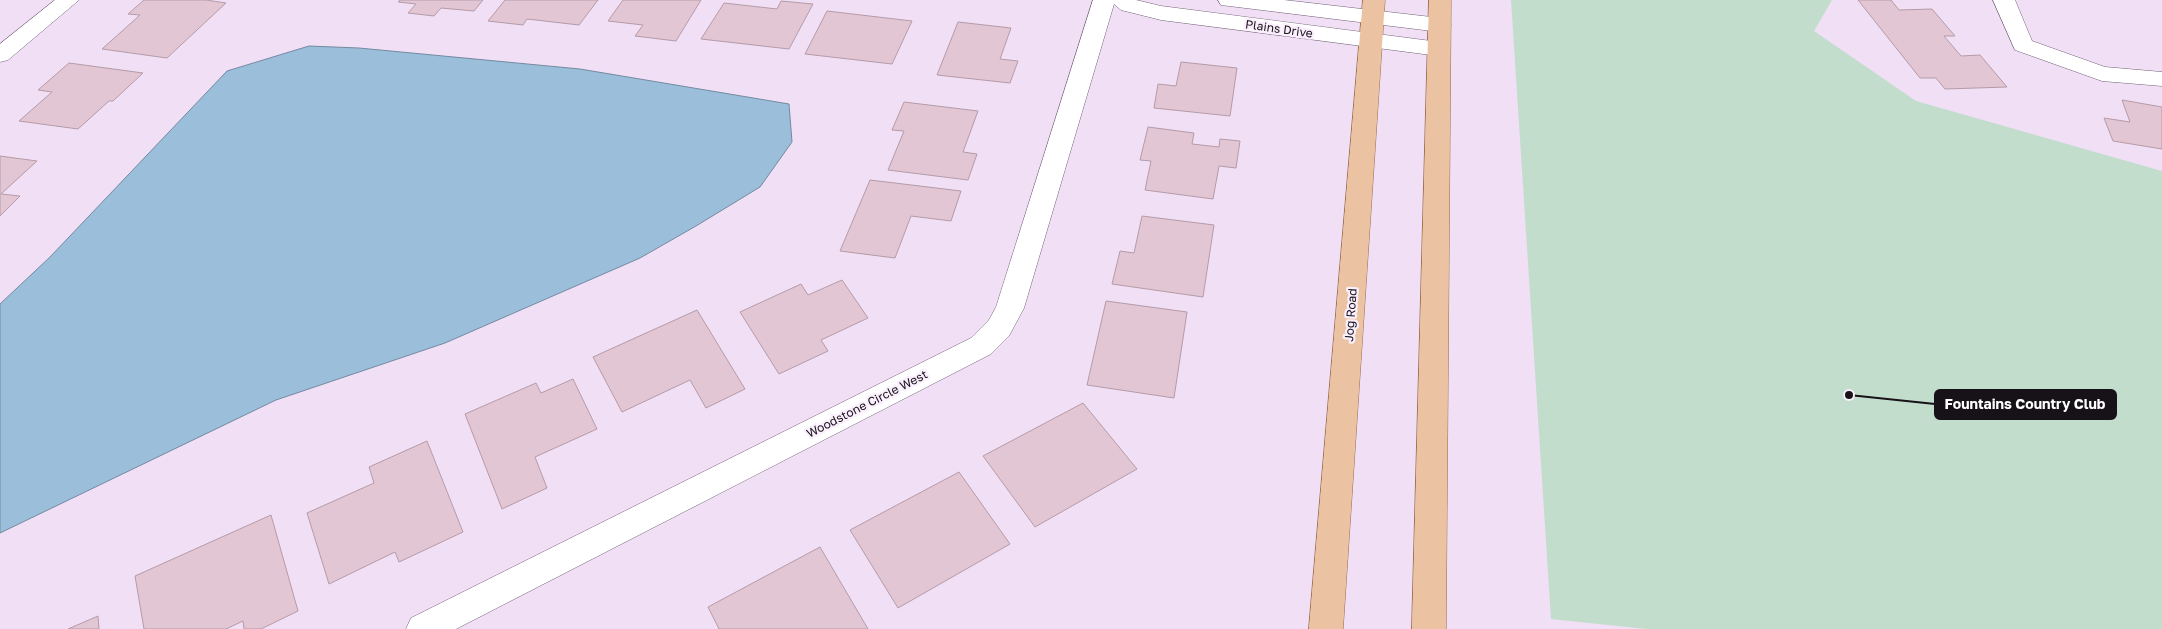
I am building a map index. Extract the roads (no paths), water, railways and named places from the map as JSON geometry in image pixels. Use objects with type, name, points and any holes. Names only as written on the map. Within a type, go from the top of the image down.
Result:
[{"type":"main road","name":"Jog Road","points":[[1326,629],[1373,20]]},
{"type":"main road","points":[[1429,617],[1440,25]]},
{"type":"street","points":[[0,55],[68,0]]},
{"type":"street","name":"Woodstone Circle West","points":[[424,629],[981,346],[1000,328],[1010,308],[1104,0]]},
{"type":"street","name":"Plains Drive","points":[[1122,0],[1130,5],[1161,13],[1373,20],[1440,25]]},
{"type":"street","name":"Plains Drive","points":[[1229,0],[1373,20]]},
{"type":"street","points":[[2004,0],[2023,45],[2102,74],[2162,79]]},
{"type":"water","points":[[309,46],[359,48],[580,69],[789,104],[792,142],[760,187],[640,258],[445,343],[276,400],[0,533],[0,304],[50,257],[227,71]]},
{"type":"place","name":"Fountains Country Club","points":[[1849,395]]}]
